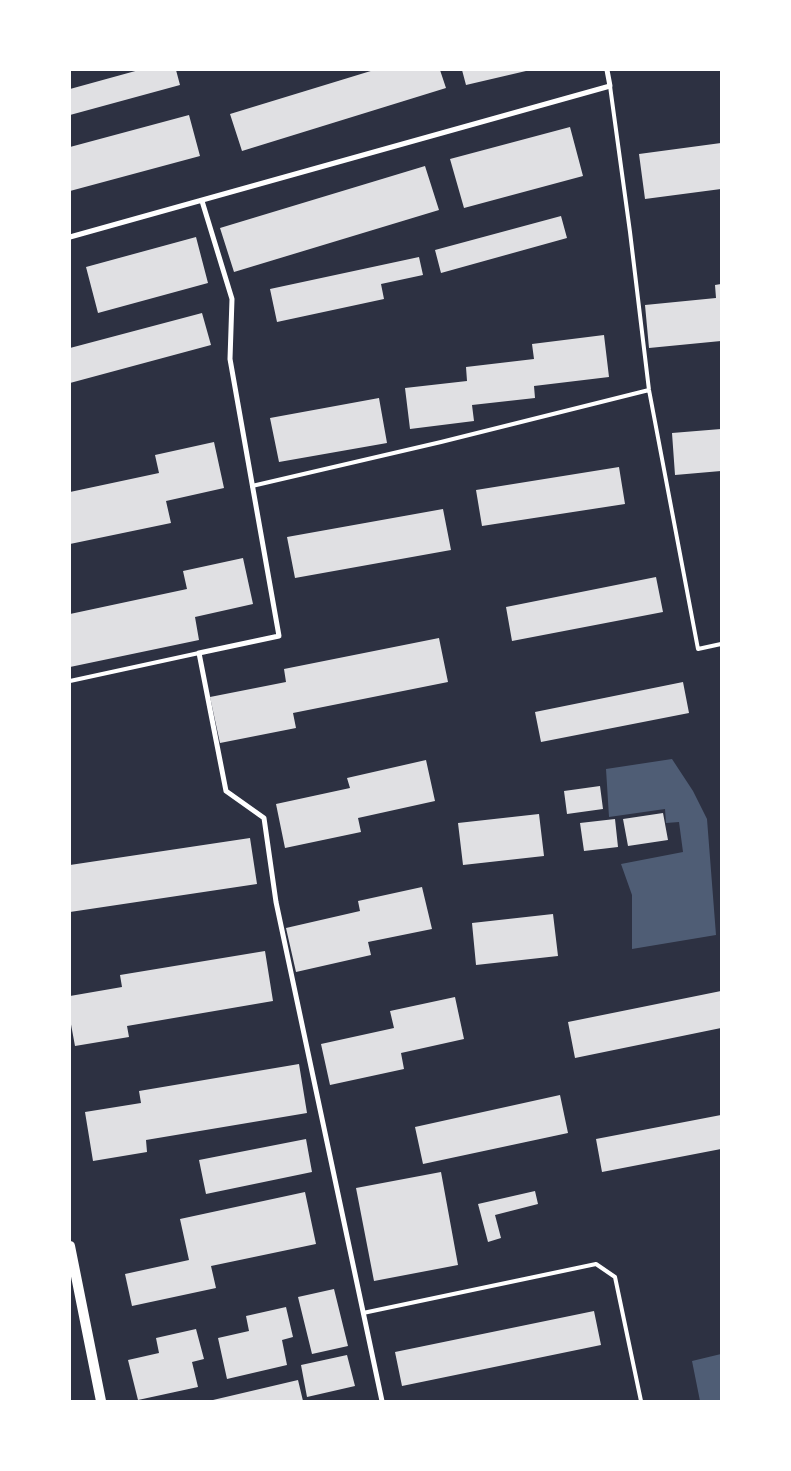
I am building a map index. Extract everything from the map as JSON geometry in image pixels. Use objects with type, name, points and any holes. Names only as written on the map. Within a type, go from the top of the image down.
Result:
[{"type":"main road","points":[[70,1246],[101,1401]]},
{"type":"street","points":[[70,237],[610,86],[607,70]]},
{"type":"street","points":[[202,201],[232,299],[230,359],[279,636],[199,653],[226,791],[264,818],[276,902],[382,1401]]},
{"type":"lane","points":[[610,86],[649,390],[698,649],[721,644]]},
{"type":"lane","points":[[252,486],[649,390]]},
{"type":"lane","points":[[70,681],[199,653]]},
{"type":"lane","points":[[363,1313],[596,1264],[615,1277],[641,1401]]},
{"type":"water","points":[[672,759],[693,791],[707,819],[716,935],[632,949],[632,895],[621,864],[683,852],[679,822],[666,823],[665,809],[609,817],[606,769]]},
{"type":"water","points":[[721,1354],[721,1401],[700,1401],[692,1361]]},
{"type":"building","points":[[139,70],[176,70],[180,85],[70,115],[70,89]]},
{"type":"building","points":[[374,70],[440,70],[446,88],[242,151],[230,114]]},
{"type":"building","points":[[462,70],[526,70],[526,71],[466,85]]},
{"type":"building","points":[[189,115],[200,156],[70,191],[70,147]]},
{"type":"building","points":[[570,127],[583,176],[464,208],[450,159]]},
{"type":"building","points":[[721,143],[721,189],[645,199],[639,154]]},
{"type":"building","points":[[425,166],[439,210],[234,272],[220,228]]},
{"type":"building","points":[[561,216],[567,238],[441,273],[435,250]]},
{"type":"building","points":[[196,237],[208,283],[98,313],[86,267]]},
{"type":"building","points":[[419,257],[423,275],[381,284],[384,299],[277,322],[270,289]]},
{"type":"building","points":[[721,284],[721,341],[649,348],[645,305],[716,298],[715,285]]},
{"type":"building","points":[[202,313],[211,345],[70,383],[70,348]]},
{"type":"building","points":[[604,335],[609,377],[534,386],[535,398],[472,405],[474,421],[410,429],[405,388],[467,381],[466,367],[534,359],[532,344]]},
{"type":"building","points":[[379,398],[387,443],[279,462],[270,418]]},
{"type":"building","points":[[721,429],[721,471],[675,475],[672,433]]},
{"type":"building","points":[[214,442],[224,488],[166,501],[171,523],[70,544],[70,492],[159,473],[155,455]]},
{"type":"building","points":[[619,467],[625,504],[482,526],[476,490]]},
{"type":"building","points":[[443,509],[451,550],[295,578],[287,537]]},
{"type":"building","points":[[243,558],[253,604],[195,617],[199,640],[70,667],[70,614],[187,589],[183,571]]},
{"type":"building","points":[[656,577],[663,612],[512,641],[506,607]]},
{"type":"building","points":[[439,638],[448,682],[293,713],[296,728],[220,743],[210,697],[286,682],[284,669]]},
{"type":"building","points":[[683,682],[689,713],[541,742],[535,712]]},
{"type":"building","points":[[426,760],[435,801],[358,818],[361,832],[285,848],[276,804],[350,788],[347,778]]},
{"type":"building","points":[[600,786],[603,809],[567,814],[564,791]]},
{"type":"building","points":[[663,813],[668,840],[628,846],[623,819]]},
{"type":"building","points":[[539,814],[544,856],[463,865],[458,823]]},
{"type":"building","points":[[615,819],[618,847],[584,851],[580,823]]},
{"type":"building","points":[[250,838],[257,884],[70,912],[70,865]]},
{"type":"building","points":[[422,887],[432,929],[368,942],[371,955],[296,972],[286,928],[360,911],[358,901]]},
{"type":"building","points":[[553,914],[558,956],[476,965],[472,923]]},
{"type":"building","points":[[265,951],[273,1001],[127,1026],[129,1037],[75,1046],[70,1019],[70,996],[122,987],[120,975]]},
{"type":"building","points":[[721,991],[721,1028],[575,1058],[568,1022]]},
{"type":"building","points":[[455,997],[464,1039],[401,1053],[404,1069],[330,1085],[321,1044],[394,1028],[390,1011]]},
{"type":"building","points":[[299,1064],[307,1113],[146,1140],[147,1152],[93,1161],[85,1112],[141,1103],[139,1091]]},
{"type":"building","points":[[560,1095],[568,1133],[423,1164],[415,1127]]},
{"type":"building","points":[[721,1115],[721,1149],[602,1172],[596,1139]]},
{"type":"building","points":[[306,1139],[312,1172],[206,1194],[199,1160]]},
{"type":"building","points":[[441,1172],[458,1265],[374,1281],[356,1188]]},
{"type":"building","points":[[535,1191],[538,1204],[495,1215],[501,1238],[488,1242],[478,1204]]},
{"type":"building","points":[[305,1192],[316,1244],[211,1266],[216,1288],[132,1306],[125,1274],[189,1260],[180,1219]]},
{"type":"building","points":[[334,1289],[348,1346],[312,1354],[298,1297]]},
{"type":"building","points":[[286,1307],[293,1337],[282,1340],[287,1365],[227,1379],[218,1338],[249,1331],[246,1316]]},
{"type":"building","points":[[594,1311],[601,1345],[402,1386],[395,1352]]},
{"type":"building","points":[[196,1329],[204,1359],[192,1362],[198,1387],[138,1400],[128,1360],[159,1353],[156,1338]]},
{"type":"building","points":[[347,1355],[355,1386],[307,1397],[301,1365]]},
{"type":"building","points":[[298,1380],[303,1401],[213,1401],[213,1400]]}]
